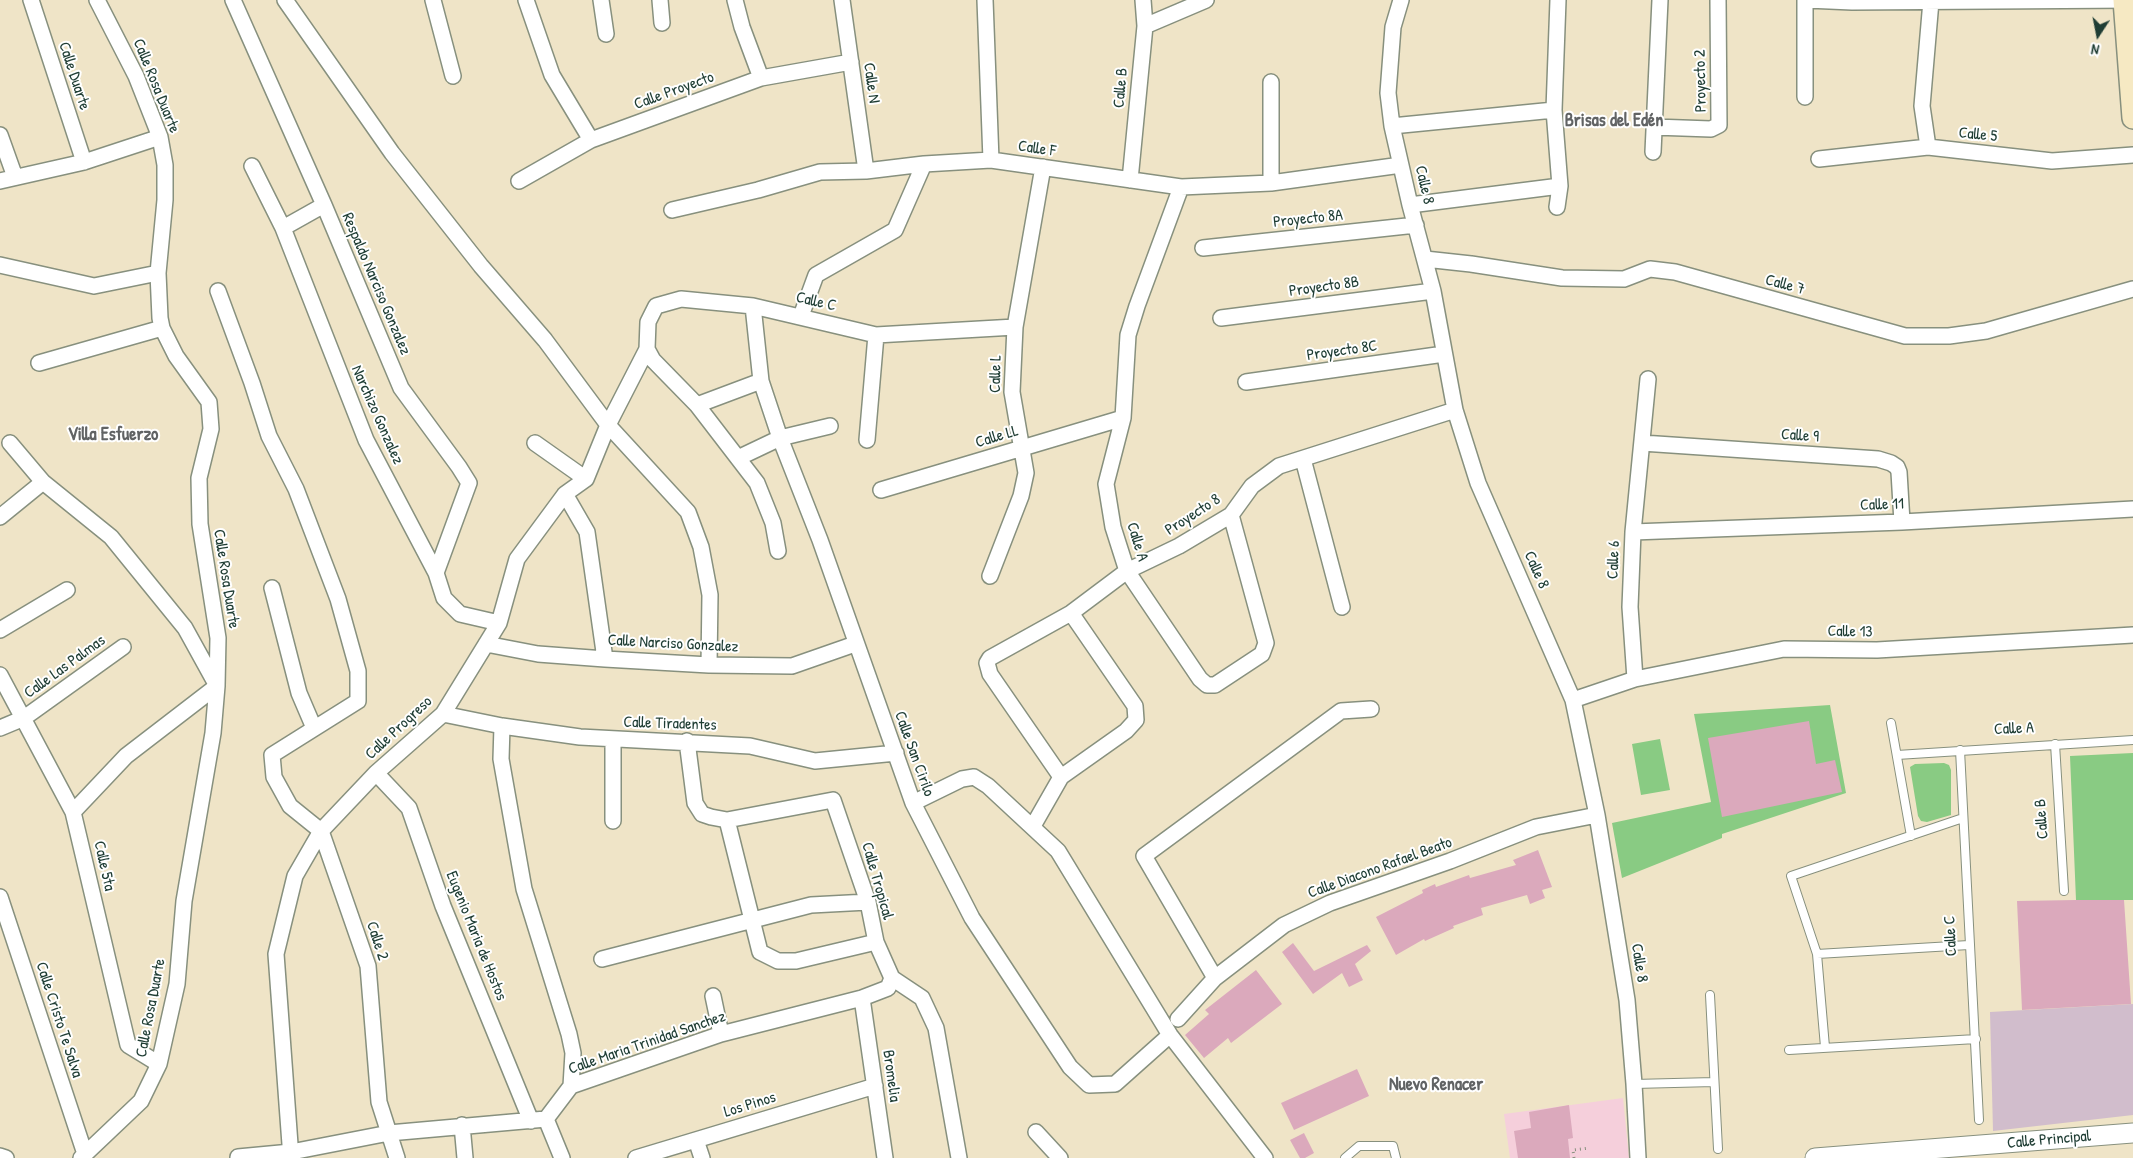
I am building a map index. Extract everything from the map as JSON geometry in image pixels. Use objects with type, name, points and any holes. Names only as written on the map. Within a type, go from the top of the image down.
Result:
[{"type":"main road","points":[[2127,0],[2133,118]]},
{"type":"street","name":"Calle Duarte","points":[[32,0],[84,162]]},
{"type":"street","name":"Respaldo Narciso Gonzalez","points":[[232,0],[324,205],[401,388],[459,467],[468,483],[436,574]]},
{"type":"street","points":[[285,0],[392,153],[481,266],[545,340],[608,425],[688,512],[701,547],[710,595],[709,665]]},
{"type":"street","points":[[434,0],[453,76]]},
{"type":"street","points":[[526,0],[552,75],[591,140]]},
{"type":"street","points":[[601,0],[606,34]]},
{"type":"street","points":[[660,0],[662,23]]},
{"type":"street","points":[[735,0],[742,27],[761,78]]},
{"type":"street","name":"Calle N","points":[[842,0],[866,171]]},
{"type":"street","points":[[985,0],[991,160]]},
{"type":"street","name":"Calle B","points":[[1130,180],[1145,26],[1143,0]]},
{"type":"street","points":[[1145,26],[1206,0]]},
{"type":"street","name":"Calle 8","points":[[1401,0],[1393,27],[1388,93],[1392,126],[1410,205],[1433,290],[1454,410],[1478,483],[1573,700],[1597,814],[1627,1000],[1638,1158]]},
{"type":"street","points":[[1557,207],[1560,186],[1554,110],[1558,0]]},
{"type":"street","points":[[1653,152],[1660,0]]},
{"type":"street","name":"Proyecto 2","points":[[1654,126],[1711,129],[1719,125],[1718,0]]},
{"type":"street","points":[[1805,97],[1806,0],[2127,0]]},
{"type":"street","points":[[1928,147],[1922,106],[1932,1]]},
{"type":"street","name":"Calle Rosa Duarte","points":[[83,1156],[141,1101],[159,1064],[177,984],[184,901],[213,733],[217,686],[218,638],[200,524],[199,478],[211,429],[209,402],[176,356],[162,328],[158,273],[165,165],[160,137],[136,76],[102,2]]},
{"type":"street","name":"Calle Proyecto","points":[[519,181],[591,140],[761,78],[851,62]]},
{"type":"street","points":[[1271,82],[1271,183]]},
{"type":"street","points":[[1392,126],[1554,110]]},
{"type":"street","points":[[0,135],[15,177]]},
{"type":"street","points":[[0,181],[84,162],[160,137]]},
{"type":"street","name":"Calle 5","points":[[1819,159],[1928,147],[2052,161],[2133,155]]},
{"type":"street","name":"Calle F","points":[[672,210],[758,190],[820,172],[866,171],[924,164],[991,160],[1181,186],[1271,183],[1401,165]]},
{"type":"street","points":[[801,316],[816,275],[895,230],[924,164]]},
{"type":"street","name":"Narchizo Gonzalez","points":[[252,166],[283,228],[366,440],[436,574],[444,598],[460,614],[498,623]]},
{"type":"street","name":"Calle L","points":[[990,576],[1023,488],[1026,472],[1012,392],[1015,327],[1043,167]]},
{"type":"street","name":"Calle A","points":[[1181,186],[1128,335],[1123,418],[1106,484],[1113,527],[1127,571],[1203,683],[1215,685],[1262,654],[1266,643],[1231,515]]},
{"type":"street","points":[[1410,205],[1560,186]]},
{"type":"street","points":[[283,228],[324,205]]},
{"type":"street","name":"Proyecto 8A","points":[[1203,248],[1416,225]]},
{"type":"street","name":"Calle 7","points":[[1425,260],[1471,264],[1562,278],[1624,279],[1650,269],[1675,272],[1904,336],[1949,336],[1986,331],[2133,289]]},
{"type":"street","points":[[0,265],[94,286],[158,273]]},
{"type":"street","name":"Proyecto 8B","points":[[1221,318],[1433,290]]},
{"type":"street","points":[[218,291],[252,383],[269,436],[296,488],[338,599],[358,671],[358,702],[272,755],[274,777],[290,806],[321,831]]},
{"type":"street","name":"Calle C","points":[[647,349],[648,322],[656,306],[681,298],[753,306],[876,335],[1015,327]]},
{"type":"street","name":"Calle San Cirilo","points":[[753,306],[761,381],[780,438],[820,540],[855,644],[896,752],[912,803],[972,918],[1070,1068],[1089,1085],[1115,1084],[1170,1035]]},
{"type":"street","points":[[40,363],[162,328]]},
{"type":"street","points":[[867,440],[876,335]]},
{"type":"street","points":[[535,443],[586,479],[608,425],[647,349]]},
{"type":"street","points":[[647,349],[653,360],[697,405],[756,483],[773,523],[778,551]]},
{"type":"street","name":"Proyecto 8C","points":[[1246,382],[1444,354]]},
{"type":"street","name":"Calle 6","points":[[1635,679],[1630,607],[1633,532],[1648,379]]},
{"type":"street","points":[[697,405],[761,381]]},
{"type":"street","name":"Proyecto 8","points":[[1061,777],[990,674],[987,663],[994,654],[1070,613],[1127,571],[1179,546],[1231,515],[1252,486],[1279,466],[1454,410]]},
{"type":"street","name":"Calle LL","points":[[881,490],[1123,418]]},
{"type":"street","points":[[738,458],[780,438],[830,426]]},
{"type":"street","points":[[10,442],[42,482],[111,537],[185,628],[217,686],[126,756],[73,812]]},
{"type":"street","name":"Calle 9","points":[[1642,443],[1878,459],[1892,462],[1899,472],[1902,522]]},
{"type":"street","points":[[1303,459],[1342,607]]},
{"type":"street","name":"Calle Progreso","points":[[291,1155],[276,954],[295,876],[321,831],[376,773],[443,714],[498,623],[517,559],[565,494],[586,479]]},
{"type":"street","points":[[0,517],[42,482]]},
{"type":"street","points":[[565,494],[587,532],[605,659]]},
{"type":"street","name":"Calle 11","points":[[1633,532],[1902,522],[2133,509]]},
{"type":"street","points":[[272,588],[299,693],[314,728]]},
{"type":"street","points":[[0,630],[67,590]]},
{"type":"street","points":[[1033,826],[1061,777],[1126,731],[1136,720],[1135,706],[1070,613]]},
{"type":"street","name":"Calle 13","points":[[1573,700],[1635,679],[1784,649],[1877,650],[2133,635]]},
{"type":"street","name":"Calle Narciso Gonzalez","points":[[486,644],[538,654],[605,659],[709,665],[792,666],[855,644]]},
{"type":"street","name":"Calle Las Palmas","points":[[0,728],[24,718],[123,647]]},
{"type":"street","name":"Calle 5ta","points":[[0,675],[73,812],[128,1045],[159,1064]]},
{"type":"street","points":[[1215,978],[1144,856],[1341,711],[1371,708]]},
{"type":"street","name":"Calle Tiradentes","points":[[443,714],[502,726],[613,739],[687,741],[750,746],[815,761],[896,752]]},
{"type":"street","points":[[502,726],[501,759],[524,889],[569,1034],[573,1053],[571,1086]]},
{"type":"street","points":[[613,739],[613,821]]},
{"type":"street","name":"Calle Tropical","points":[[687,741],[695,803],[702,814],[727,820],[833,800],[868,902],[876,942],[892,978]]},
{"type":"street","name":"Eugenio Maria de Hostos","points":[[376,773],[409,808],[444,906],[538,1120],[562,1158]]},
{"type":"street","points":[[912,803],[962,779],[974,777],[988,786],[1058,851],[1170,1035],[1265,1158]]},
{"type":"street","name":"Calle Diacono Rafael Beato","points":[[1178,1019],[1215,978],[1284,925],[1330,903],[1450,861],[1536,828],[1597,814]]},
{"type":"street","points":[[727,820],[754,920],[760,952],[778,961],[796,961],[876,942]]},
{"type":"street","name":"Calle 2","points":[[321,831],[368,966],[379,1102],[398,1158]]},
{"type":"street","points":[[602,959],[811,905],[868,902]]},
{"type":"street","name":"Calle Cristo Te Salva","points":[[2,909],[83,1156]]},
{"type":"street","points":[[892,978],[922,998],[936,1028],[960,1158]]},
{"type":"street","name":"Calle Maria Trinidad Sanchez","points":[[538,1120],[571,1086],[721,1034],[862,998],[888,988],[892,978]]},
{"type":"street","points":[[712,996],[721,1034]]},
{"type":"street","name":"Bromelia","points":[[862,998],[885,1158]]},
{"type":"street","name":"Los Pinos","points":[[636,1158],[875,1086]]},
{"type":"street","points":[[238,1157],[291,1155],[389,1133],[462,1125],[538,1120]]},
{"type":"street","points":[[462,1125],[465,1158]]},
{"type":"street","points":[[1036,1132],[1060,1158]]},
{"type":"street","name":"Calle Principal","points":[[1815,1158],[2133,1133]]},
{"type":"street","points":[[696,1140],[702,1158]]},
{"type":"street","points":[[0,1156],[6,1158]]},
{"type":"lane","points":[[1891,723],[1911,836]]},
{"type":"lane","name":"Calle A","points":[[1897,755],[2133,740]]},
{"type":"lane","name":"Calle B","points":[[2055,744],[2064,891]]},
{"type":"lane","name":"Calle C","points":[[1960,750],[1979,1120]]},
{"type":"lane","points":[[1825,1048],[1817,954],[1791,876],[1963,818]]},
{"type":"lane","points":[[1817,954],[1969,945]]},
{"type":"lane","points":[[1710,995],[1718,1149]]},
{"type":"lane","points":[[1788,1050],[1976,1039]]},
{"type":"lane","points":[[1634,1084],[1714,1082]]},
{"type":"lane","points":[[1345,1158],[1359,1146],[1393,1146],[1396,1158]]},
{"type":"path","points":[[1574,1158],[1573,1150],[1589,1148]]},
{"type":"shaded area","points":[[2133,1004],[2133,1115],[1993,1131],[1990,1012]]},
{"type":"shaded area","points":[[1623,1098],[1629,1158],[1510,1158],[1504,1114]]},
{"type":"green space","points":[[1830,705],[1846,793],[1722,834],[1722,838],[1622,878],[1612,823],[1711,802],[1694,714]]},
{"type":"green space","points":[[1660,739],[1670,790],[1641,795],[1632,744]]},
{"type":"green space","points":[[2133,753],[2133,900],[2076,900],[2070,756]]},
{"type":"green space","points":[[1944,763],[1949,765],[1951,770],[1951,815],[1927,822],[1921,821],[1918,816],[1910,767],[1915,764]]},
{"type":"building","points":[[1809,721],[1816,764],[1835,760],[1842,792],[1722,817],[1708,738]]},
{"type":"building","points":[[1538,850],[1552,887],[1542,890],[1545,898],[1530,904],[1527,895],[1481,908],[1483,915],[1453,926],[1454,928],[1425,941],[1424,939],[1396,955],[1376,917],[1423,893],[1422,890],[1435,884],[1436,887],[1469,875],[1470,878],[1516,865],[1513,860]]},
{"type":"building","points":[[2124,900],[2131,1004],[2022,1010],[2017,901]]},
{"type":"building","points":[[1293,943],[1314,971],[1367,945],[1371,951],[1355,964],[1363,980],[1349,987],[1342,973],[1313,994],[1282,952]]},
{"type":"building","points":[[1256,970],[1282,1004],[1231,1043],[1228,1038],[1204,1058],[1185,1035],[1209,1014],[1205,1010]]},
{"type":"building","points":[[1357,1069],[1369,1096],[1294,1130],[1281,1103]]},
{"type":"building","points":[[1569,1105],[1573,1138],[1568,1139],[1570,1158],[1518,1158],[1514,1131],[1531,1128],[1529,1112]]},
{"type":"building","points":[[1304,1133],[1314,1153],[1305,1158],[1300,1158],[1290,1140]]},
{"type":"district","name":"Brisas del Edén","points":[[1614,121]]},
{"type":"district","name":"Villa Esfuerzo","points":[[113,435]]},
{"type":"district","name":"Nuevo Renacer","points":[[1436,1085]]}]
